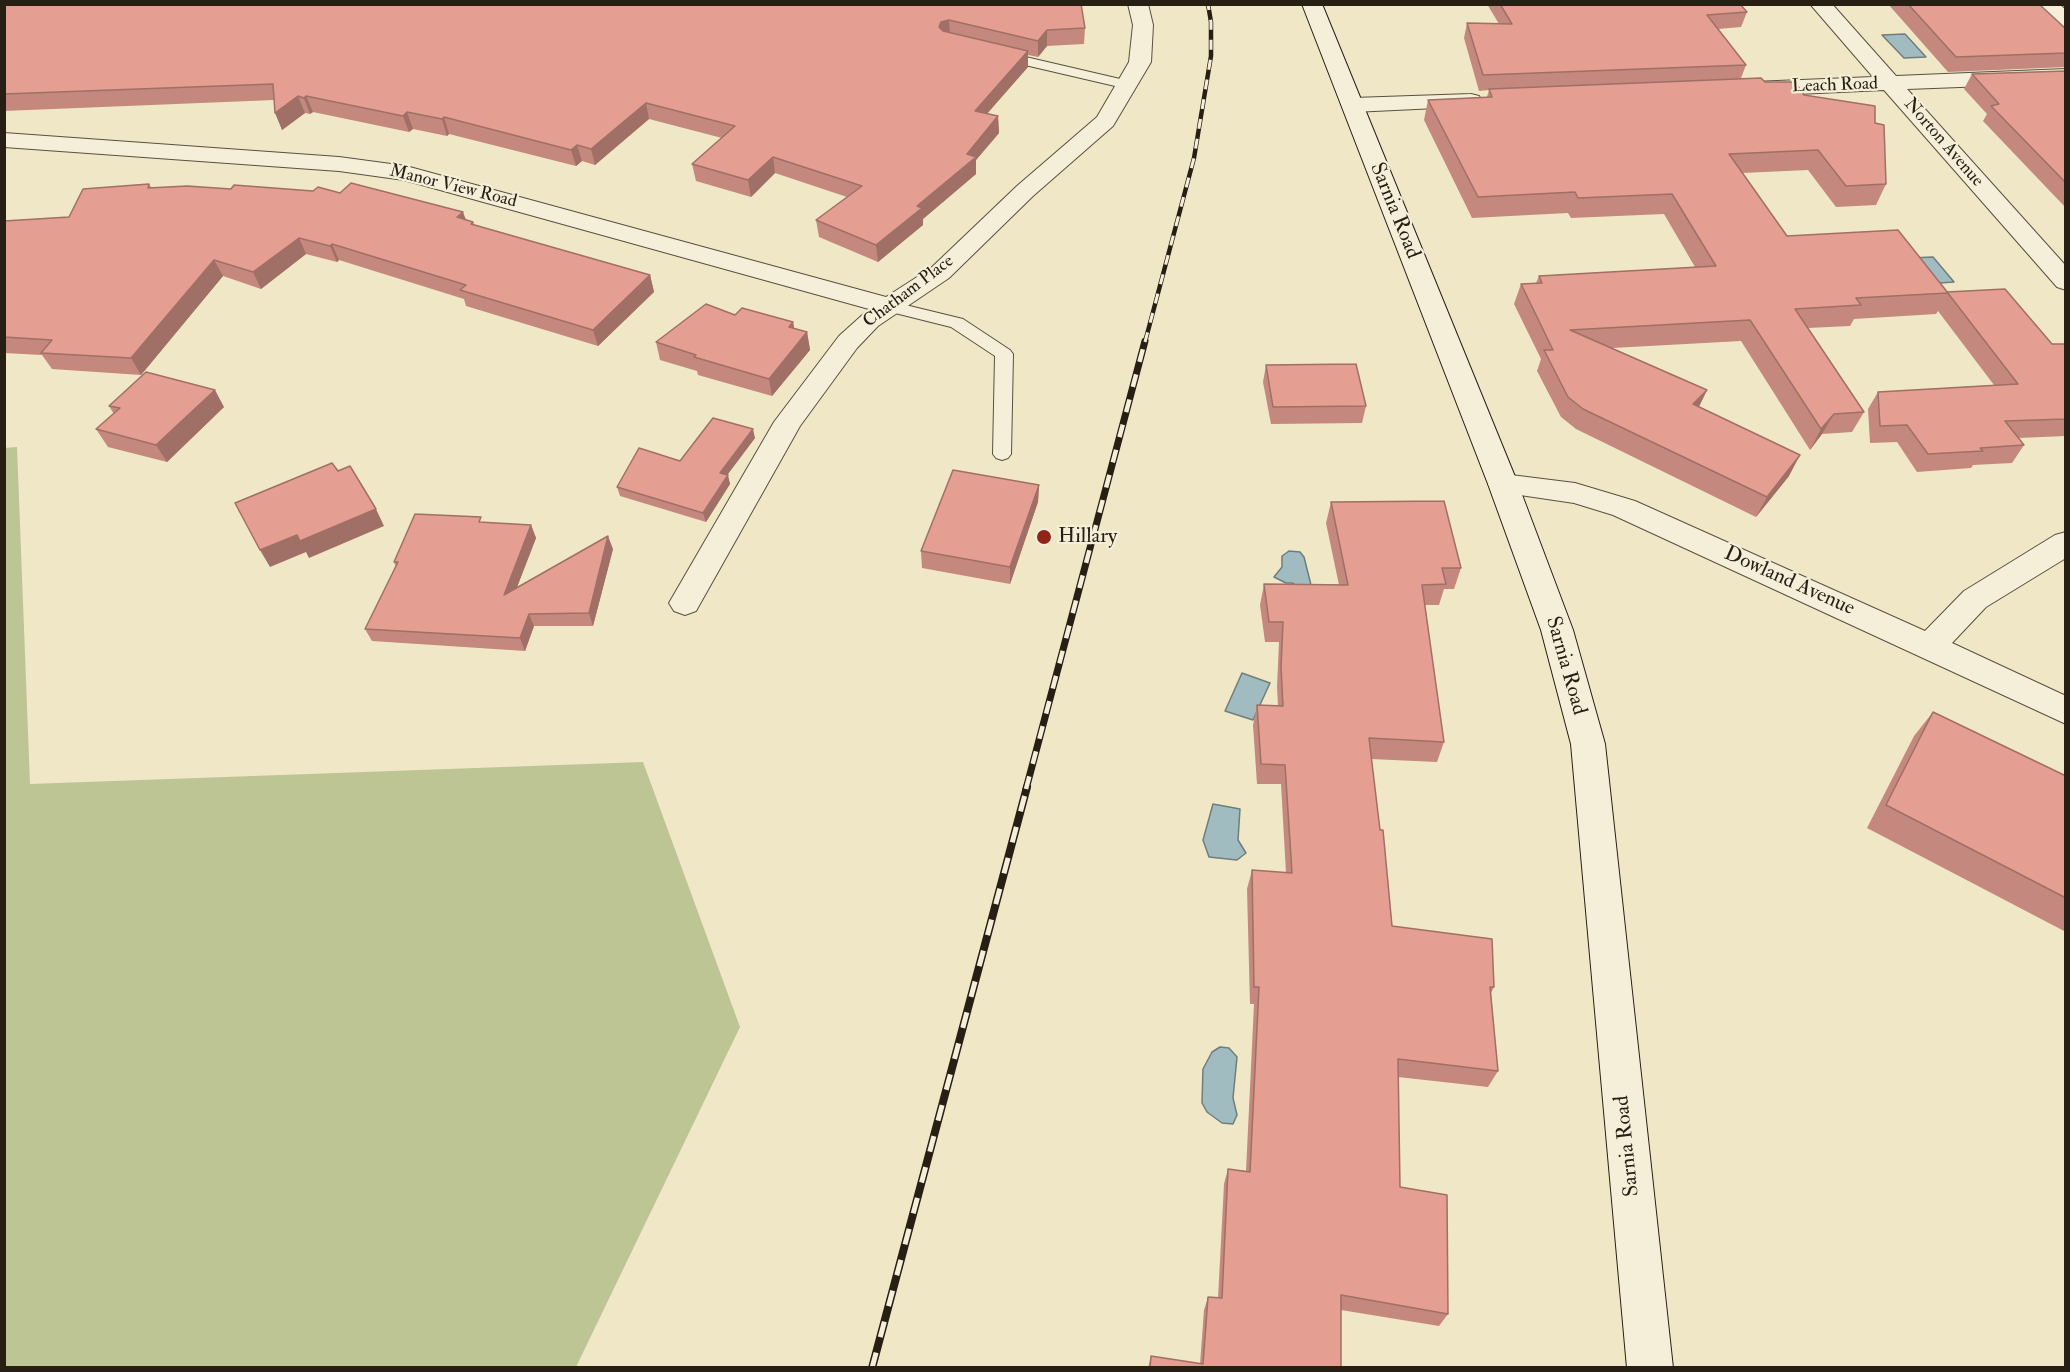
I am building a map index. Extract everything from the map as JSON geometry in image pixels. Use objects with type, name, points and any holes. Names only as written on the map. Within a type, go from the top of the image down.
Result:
[{"type":"street","name":"Chatham Place","points":[[686,603],[788,422],[848,342],[869,320],[940,273],[1024,191],[1105,121],[1140,62],[1143,25],[1138,4]]},
{"type":"street","name":"Sarnia Road","points":[[1312,4],[1503,484],[1557,630],[1588,744],[1650,1368]]},
{"type":"street","name":"Norton Avenue","points":[[1820,4],[2066,282]]},
{"type":"street","points":[[2047,4],[2066,22]]},
{"type":"street","name":"Leach Road","points":[[1735,90],[2066,76]]},
{"type":"street","points":[[1353,105],[1496,100]]},
{"type":"street","name":"Manor View Road","points":[[4,140],[339,164],[406,173],[889,306]]},
{"type":"street","name":"Dowland Avenue","points":[[1503,484],[1575,493],[1624,508],[1931,646],[2066,711]]},
{"type":"street","points":[[1931,646],[1947,626],[1975,599],[2066,543]]},
{"type":"lane","points":[[982,50],[1128,85]]},
{"type":"lane","points":[[889,306],[957,323],[1004,354],[1002,454]]},
{"type":"green space","points":[[17,447],[30,784],[643,762],[740,1027],[576,1367],[5,1367],[4,448]]},
{"type":"water","points":[[1905,34],[1926,57],[1904,58],[1882,35]]},
{"type":"water","points":[[1933,257],[1954,282],[1925,284],[1910,258]]},
{"type":"water","points":[[1289,551],[1300,552],[1304,557],[1312,589],[1305,591],[1292,583],[1286,583],[1274,577],[1282,567],[1282,556]]},
{"type":"water","points":[[1242,673],[1270,683],[1253,720],[1225,711]]},
{"type":"water","points":[[1213,804],[1240,809],[1238,840],[1246,853],[1237,860],[1209,857],[1203,840]]},
{"type":"water","points":[[1220,1047],[1229,1048],[1237,1057],[1233,1098],[1237,1115],[1233,1124],[1222,1123],[1207,1112],[1202,1103],[1203,1069],[1212,1052]]},
{"type":"building","points":[[4,4],[1081,4],[1085,28],[1047,30],[1038,41],[949,20],[941,22],[939,27],[943,31],[1028,51],[975,111],[998,116],[967,154],[976,157],[917,206],[922,208],[876,245],[816,220],[862,186],[773,157],[748,180],[692,164],[735,126],[646,103],[591,149],[577,145],[571,150],[444,117],[442,119],[407,112],[403,116],[306,96],[304,98],[298,96],[275,113],[273,84],[4,94]]},
{"type":"building","points":[[1500,4],[1740,4],[1747,12],[1707,15],[1746,65],[1483,75],[1467,23],[1512,24]]},
{"type":"building","points":[[1908,4],[2039,4],[2066,29],[2066,53],[1956,57]]},
{"type":"building","points":[[2066,71],[2066,183],[1991,106],[1999,104],[1972,74]]},
{"type":"building","points":[[1761,78],[1765,82],[1795,82],[1804,95],[1875,106],[1875,123],[1884,125],[1886,184],[1846,186],[1818,150],[1729,154],[1787,236],[1898,230],[1948,293],[1856,298],[1861,305],[1795,309],[1864,412],[1834,414],[1821,429],[1750,320],[1570,330],[1707,390],[1693,404],[1800,455],[1767,497],[1583,409],[1568,397],[1544,350],[1553,350],[1521,284],[1542,283],[1539,276],[1716,266],[1672,194],[1578,198],[1575,192],[1478,197],[1428,100],[1492,97],[1489,89]]},
{"type":"building","points":[[351,183],[463,212],[457,217],[473,222],[471,224],[650,275],[593,330],[460,290],[466,285],[332,244],[330,246],[299,238],[253,272],[214,260],[131,358],[41,353],[52,340],[4,337],[4,221],[69,217],[83,189],[149,184],[148,188],[187,186],[231,189],[234,185],[313,191],[318,187],[340,193]]},
{"type":"building","points":[[2005,289],[2052,344],[2066,344],[2066,419],[2005,421],[2024,445],[1980,448],[1983,451],[1928,454],[1907,425],[1880,426],[1878,392],[2018,384],[1947,292]]},
{"type":"building","points":[[706,304],[735,315],[742,308],[793,322],[789,327],[807,332],[769,379],[694,357],[696,355],[656,342]]},
{"type":"building","points":[[1356,364],[1366,406],[1273,407],[1266,365]]},
{"type":"building","points":[[146,372],[215,390],[156,445],[96,429],[120,408],[109,406]]},
{"type":"building","points":[[713,418],[753,429],[720,473],[728,475],[703,513],[617,487],[639,448],[680,461]]},
{"type":"building","points":[[332,463],[338,471],[350,466],[376,509],[300,541],[297,535],[260,550],[235,503]]},
{"type":"building","points":[[953,470],[1039,485],[1010,567],[921,551]]},
{"type":"building","points":[[1444,501],[1461,568],[1442,568],[1446,584],[1422,585],[1444,742],[1369,738],[1380,830],[1383,830],[1392,926],[1492,939],[1494,987],[1490,987],[1498,1071],[1398,1059],[1400,1187],[1447,1195],[1448,1314],[1341,1295],[1341,1368],[1150,1368],[1151,1356],[1203,1364],[1208,1297],[1222,1298],[1228,1169],[1250,1172],[1259,987],[1254,987],[1252,870],[1292,873],[1285,765],[1261,764],[1257,705],[1283,706],[1281,667],[1283,622],[1269,622],[1264,584],[1348,585],[1331,502]]},
{"type":"building","points":[[415,514],[481,517],[479,522],[531,525],[504,595],[608,536],[589,613],[529,614],[520,638],[365,629],[398,562],[394,562]]},
{"type":"building","points":[[1933,712],[2066,776],[2066,898],[1886,805]]},
{"type":"railway","points":[[1145,342],[1194,158],[1211,56],[1211,22],[1208,4]]},
{"type":"railway","points":[[1026,789],[1145,341]]},
{"type":"railway","points":[[872,1368],[1027,787]]},
{"type":"place","name":"Hillary","points":[[1044,537]]}]
